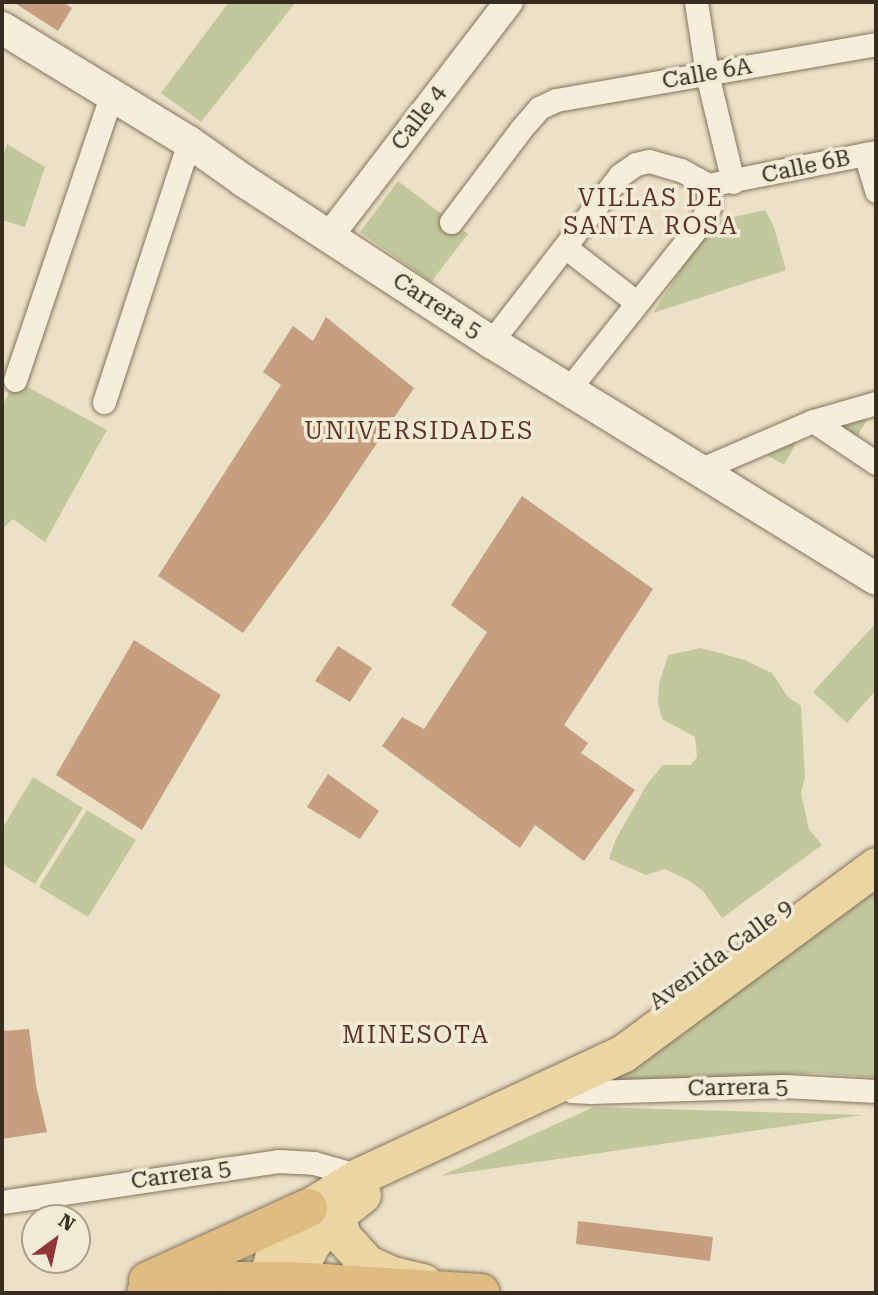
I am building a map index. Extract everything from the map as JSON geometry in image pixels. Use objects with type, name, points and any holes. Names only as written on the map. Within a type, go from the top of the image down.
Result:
[{"type":"highway","points":[[120,1293],[322,1211]]},
{"type":"highway","points":[[146,1293],[276,1287],[481,1293]]},
{"type":"main road","name":"Carrera 5","points":[[2,28],[189,142],[491,342],[876,579]]},
{"type":"main road","name":"Avenida Calle 9","points":[[567,1078],[599,1044],[876,843]]},
{"type":"main road","name":"Avenida Calle 9","points":[[322,1211],[360,1176],[454,1135],[567,1078],[622,1054],[876,866]]},
{"type":"main road","name":"Avenida Calle 9","points":[[322,1211],[372,1188],[454,1135]]},
{"type":"main road","points":[[276,1287],[281,1241],[322,1211],[366,1263],[391,1275],[468,1292]]},
{"type":"street","name":"Calle 4","points":[[330,235],[509,2]]},
{"type":"street","points":[[696,2],[708,74],[733,182]]},
{"type":"street","name":"Calle 6A","points":[[451,222],[539,108],[556,100],[876,44]]},
{"type":"street","points":[[15,380],[112,94]]},
{"type":"street","points":[[104,402],[189,142]]},
{"type":"street","points":[[871,153],[876,191]]},
{"type":"street","name":"Calle 6B","points":[[708,185],[871,153]]},
{"type":"street","points":[[491,342],[620,175],[636,164],[649,161],[681,170],[708,185],[709,207],[697,228],[568,390]]},
{"type":"street","points":[[565,247],[636,302]]},
{"type":"street","points":[[699,470],[813,421],[876,403]]},
{"type":"street","points":[[813,421],[876,463]]},
{"type":"street","name":"Carrera 5","points":[[567,1078],[572,1091],[590,1092],[784,1086],[876,1091]]},
{"type":"street","name":"Carrera 5","points":[[2,1202],[278,1161],[314,1163],[360,1176]]},
{"type":"green space","points":[[229,2],[296,2],[201,122],[161,93]]},
{"type":"green space","points":[[7,144],[45,167],[25,227],[2,220],[2,160]]},
{"type":"green space","points":[[398,181],[468,234],[431,282],[360,232]]},
{"type":"green space","points":[[765,210],[774,227],[786,270],[653,313],[711,222]]},
{"type":"green space","points":[[15,380],[107,430],[45,542],[13,519],[2,529],[2,407]]},
{"type":"green space","points":[[868,418],[855,440],[838,427]]},
{"type":"green space","points":[[798,440],[784,465],[767,455]]},
{"type":"green space","points":[[875,624],[876,690],[847,723],[813,692]]},
{"type":"green space","points":[[701,648],[745,660],[772,673],[788,697],[801,706],[805,778],[801,793],[809,829],[822,845],[722,918],[703,891],[688,880],[665,869],[646,875],[609,859],[616,839],[647,784],[663,765],[691,765],[697,757],[695,737],[662,719],[658,702],[659,684],[668,655]]},
{"type":"green space","points":[[33,777],[83,808],[35,884],[2,864],[2,829]]},
{"type":"green space","points":[[87,810],[136,840],[88,917],[39,887]]},
{"type":"green space","points":[[876,890],[876,1078],[818,1073],[611,1082]]},
{"type":"green space","points":[[594,1107],[863,1115],[441,1176]]},
{"type":"building","points":[[13,2],[63,2],[72,8],[58,31]]},
{"type":"building","points":[[326,317],[414,388],[328,516],[243,633],[158,576],[281,385],[263,372],[293,326],[313,341]]},
{"type":"building","points":[[522,496],[653,589],[564,725],[588,743],[581,753],[635,790],[584,861],[535,825],[520,848],[382,746],[402,717],[424,729],[487,632],[451,605]]},
{"type":"building","points":[[134,640],[221,695],[142,830],[56,775]]},
{"type":"building","points":[[338,646],[372,668],[350,702],[315,681]]},
{"type":"building","points":[[328,774],[379,811],[360,839],[307,807]]},
{"type":"building","points":[[29,1029],[36,1085],[47,1132],[2,1139],[2,1031]]},
{"type":"building","points":[[578,1221],[713,1237],[710,1261],[576,1244]]},
{"type":"district","name":"VILLAS DE SANTA ROSA","points":[[651,213]]},
{"type":"district","name":"UNIVERSIDADES","points":[[419,432]]},
{"type":"district","name":"MINESOTA","points":[[416,1036]]}]
